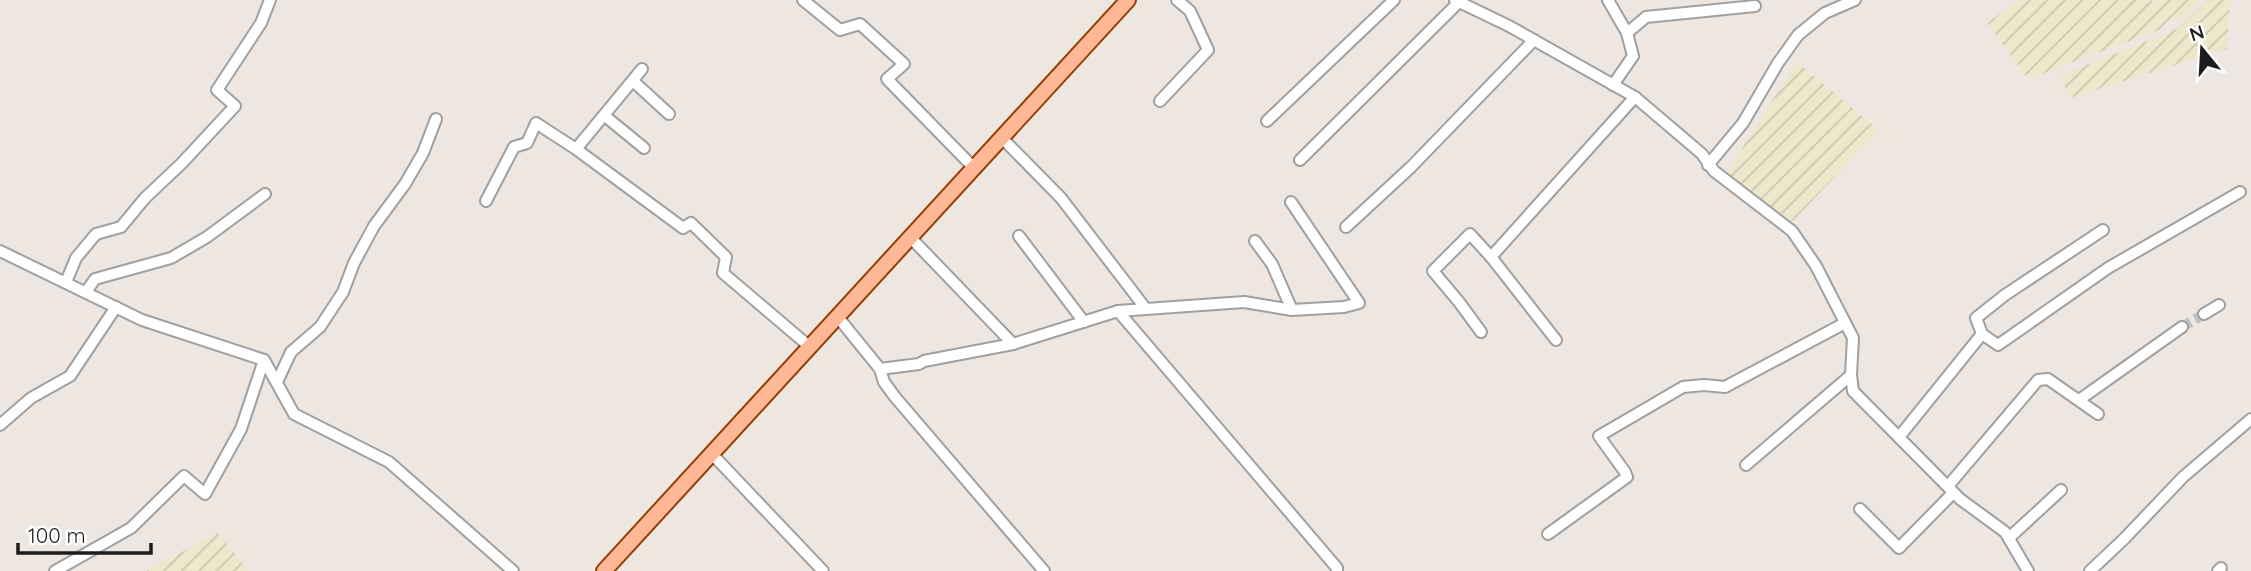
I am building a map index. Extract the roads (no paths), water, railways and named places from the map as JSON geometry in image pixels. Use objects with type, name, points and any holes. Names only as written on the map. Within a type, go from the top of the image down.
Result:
[{"type":"main road","points":[[604,571],[1128,0]]},
{"type":"street","points":[[66,282],[76,258],[96,234],[121,227],[145,198],[235,106],[217,90],[256,33],[270,0]]},
{"type":"street","points":[[803,0],[840,30],[860,24],[904,64],[887,79],[974,168]]},
{"type":"street","points":[[1160,101],[1208,50],[1190,11],[1177,0]]},
{"type":"street","points":[[1267,121],[1394,0]]},
{"type":"street","points":[[1608,0],[1628,33],[1633,56],[1614,85]]},
{"type":"street","points":[[1708,165],[1743,123],[1778,63],[1798,35],[1825,13],[1855,0]]},
{"type":"street","points":[[1300,160],[1457,1],[1614,85],[1635,97],[1702,154],[1708,165],[1792,231],[1816,266],[1853,338],[1853,391],[1951,489],[2005,532],[2028,571]]},
{"type":"street","points":[[1628,33],[1646,17],[1755,6]]},
{"type":"street","points":[[1346,227],[1419,159],[1534,40]]},
{"type":"street","points":[[576,149],[642,69]]},
{"type":"street","points":[[633,81],[669,114]]},
{"type":"street","points":[[1491,257],[1635,97]]},
{"type":"street","points":[[604,117],[644,148]]},
{"type":"street","points":[[277,382],[291,352],[320,327],[343,292],[354,263],[374,226],[405,184],[423,153],[436,119]]},
{"type":"street","points":[[486,201],[514,147],[527,143],[536,124],[576,149],[683,228],[691,223],[726,257],[723,273],[810,347]]},
{"type":"street","points":[[1002,138],[1061,198],[1146,309]]},
{"type":"street","points":[[2103,230],[2005,295],[1976,318],[1982,334],[1998,345],[2108,268],[2240,192]]},
{"type":"street","points":[[86,292],[95,279],[171,258],[207,237],[265,194]]},
{"type":"street","points":[[880,369],[919,364],[1013,344],[1118,311],[1244,302],[1292,310],[1344,307],[1359,303],[1291,202]]},
{"type":"street","points":[[1481,332],[1433,271],[1470,234],[1556,340]]},
{"type":"street","points":[[1019,236],[1084,322]]},
{"type":"street","points":[[911,237],[1013,344]]},
{"type":"street","points":[[1255,241],[1272,264],[1292,310]]},
{"type":"street","points":[[0,251],[142,320],[264,360],[294,414],[389,463],[513,571]]},
{"type":"street","points":[[2204,314],[2219,305]]},
{"type":"street","points":[[0,425],[31,398],[70,376],[116,307]]},
{"type":"street","points":[[1118,311],[1337,568],[1336,571]]},
{"type":"street","points":[[837,316],[880,369],[884,382],[895,397],[1044,571]]},
{"type":"street","points":[[1548,534],[1627,477],[1599,436],[1683,387],[1725,387],[1845,323]]},
{"type":"street","points":[[2079,400],[2182,327]]},
{"type":"street","points":[[1899,437],[1982,334]]},
{"type":"street","points":[[55,571],[131,528],[184,476],[205,494],[241,429],[264,360]]},
{"type":"street","points":[[1746,465],[1851,375]]},
{"type":"street","points":[[1860,509],[1899,548],[1951,489],[2038,380],[2048,379],[2098,414]]},
{"type":"street","points":[[2090,571],[2183,477],[2251,419]]},
{"type":"street","points":[[712,454],[823,571]]},
{"type":"street","points":[[2009,538],[2061,490]]},
{"type":"tunnel","points":[[2182,327],[2204,314]]}]
